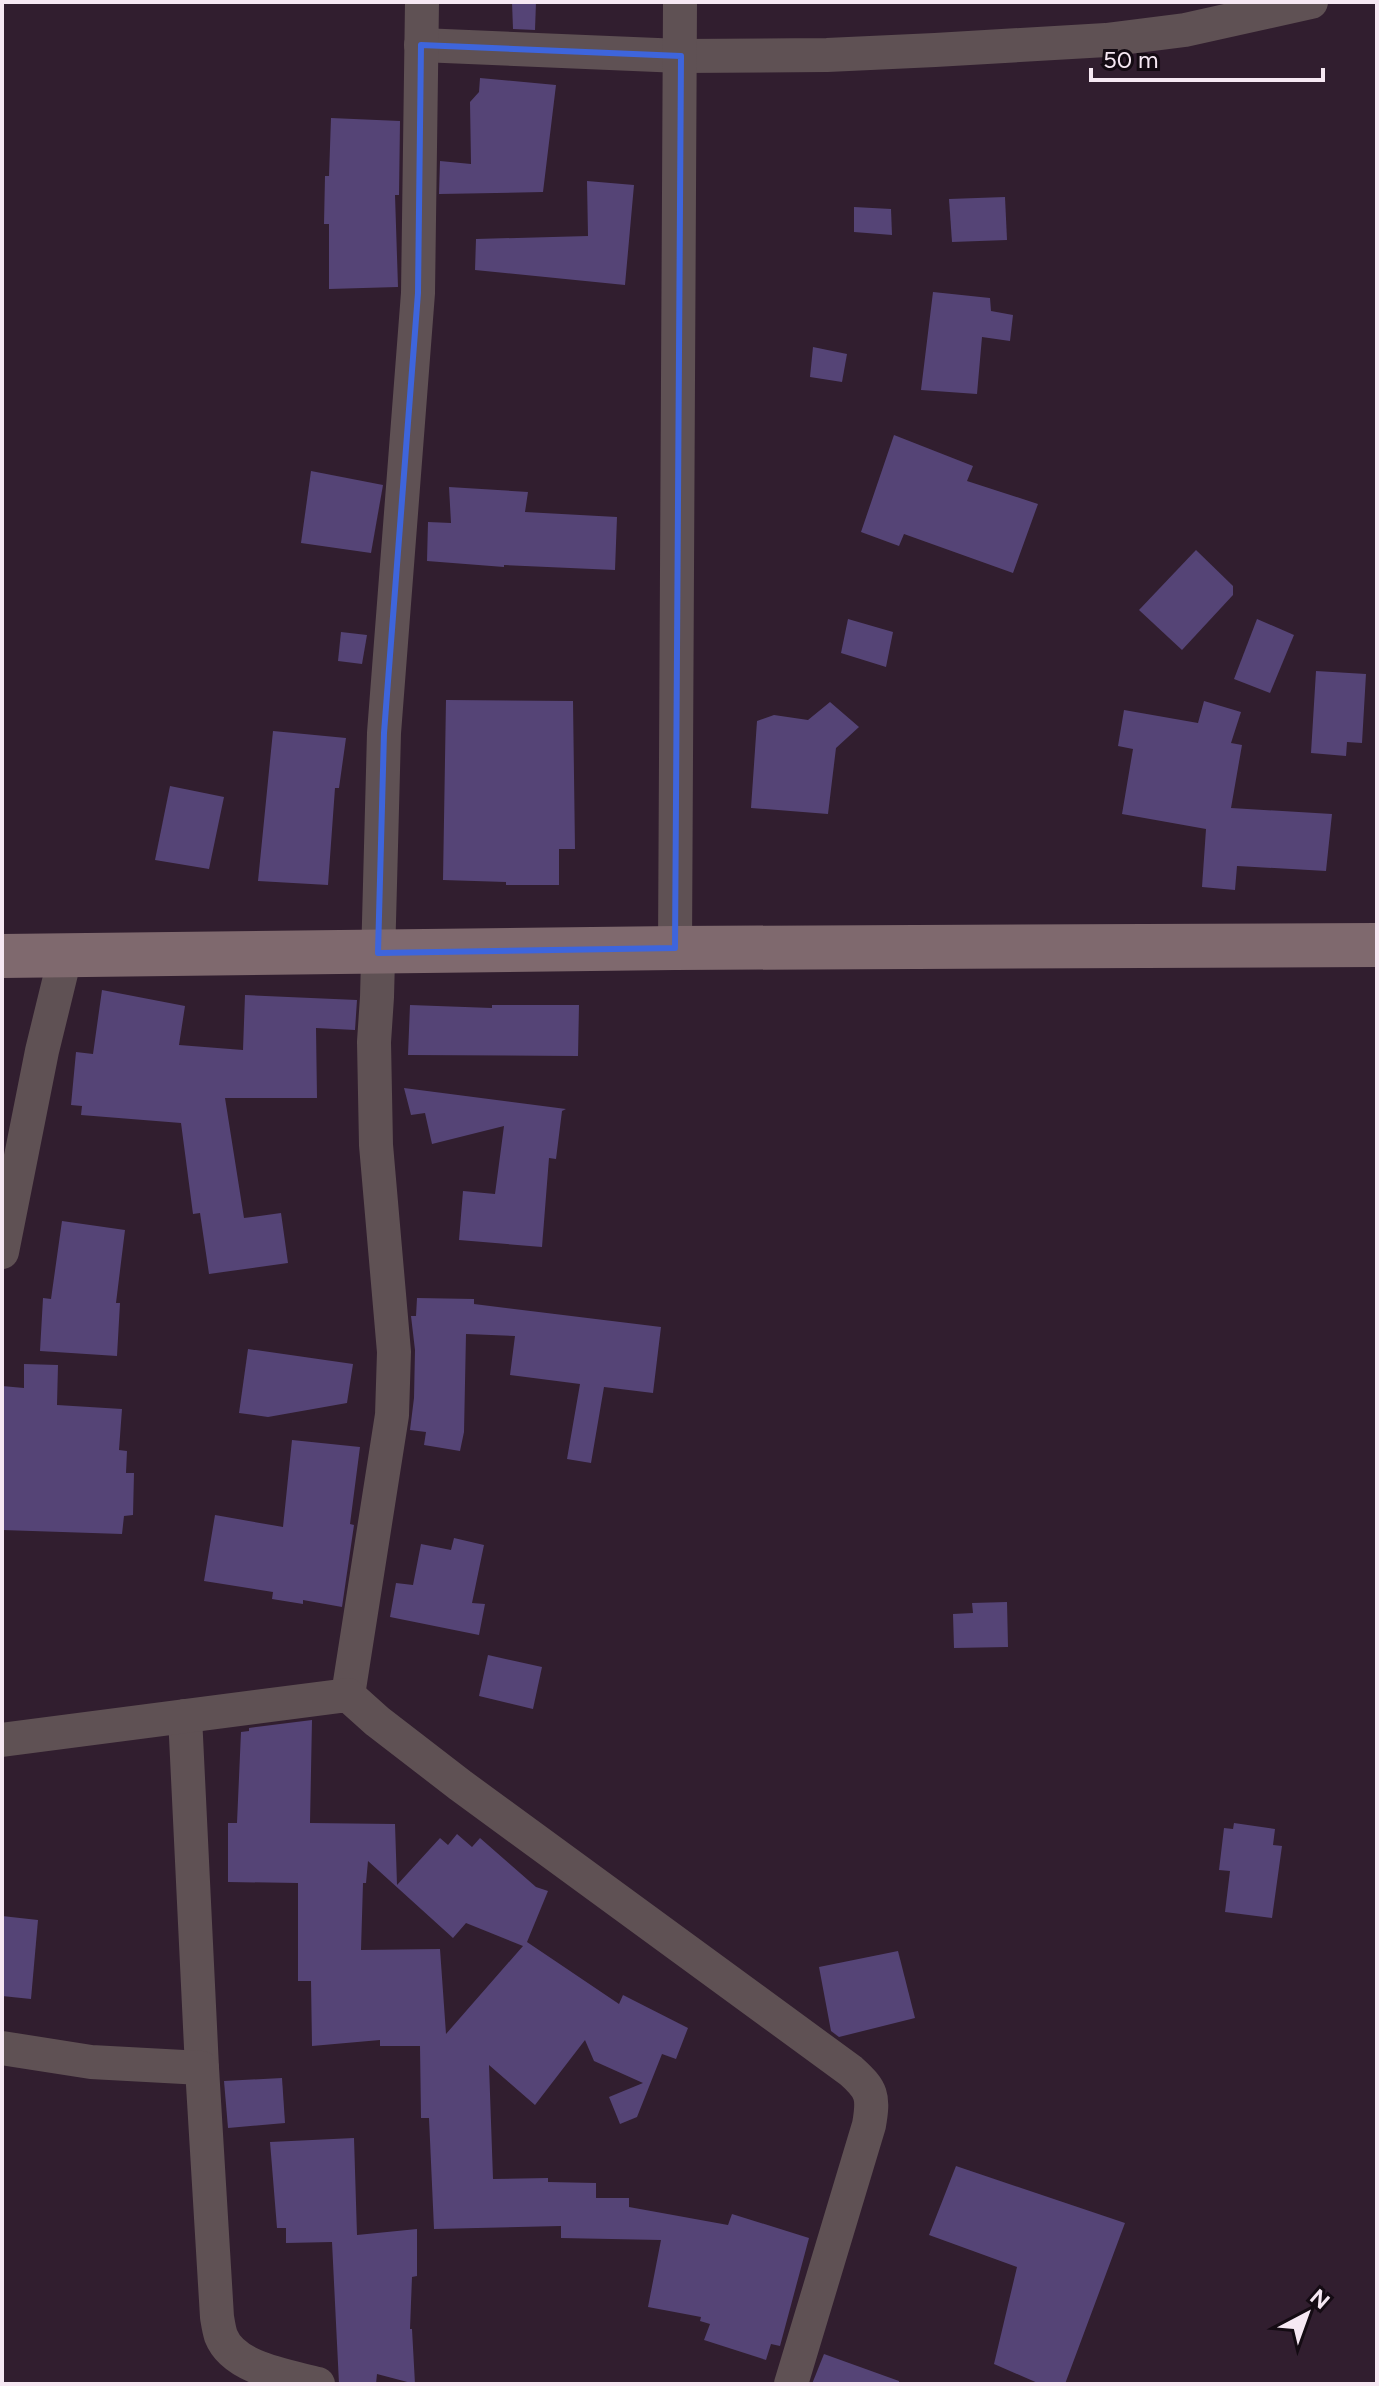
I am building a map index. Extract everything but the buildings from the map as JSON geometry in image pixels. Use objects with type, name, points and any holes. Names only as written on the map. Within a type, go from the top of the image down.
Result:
[{"type":"main road","points":[[2,956],[675,948],[1377,945]]},
{"type":"street","points":[[348,1695],[392,1415],[394,1352],[374,1093],[374,1042],[384,733],[418,293],[422,2]]},
{"type":"street","points":[[675,948],[680,2]]},
{"type":"street","points":[[421,45],[681,56],[827,55],[1106,40],[1185,30],[1311,2]]},
{"type":"street","points":[[2,1252],[42,1051],[65,957]]},
{"type":"street","points":[[2,1740],[348,1695],[460,1785],[851,2071],[870,2091],[873,2103],[869,2125],[791,2384]]},
{"type":"street","points":[[185,1716],[216,2308],[222,2339],[235,2356],[260,2367],[318,2384]]},
{"type":"street","points":[[2,2048],[91,2062],[202,2068]]},
{"type":"highlighted area","points":[[421,45],[681,56],[675,948],[378,953],[384,733],[418,293]]}]
